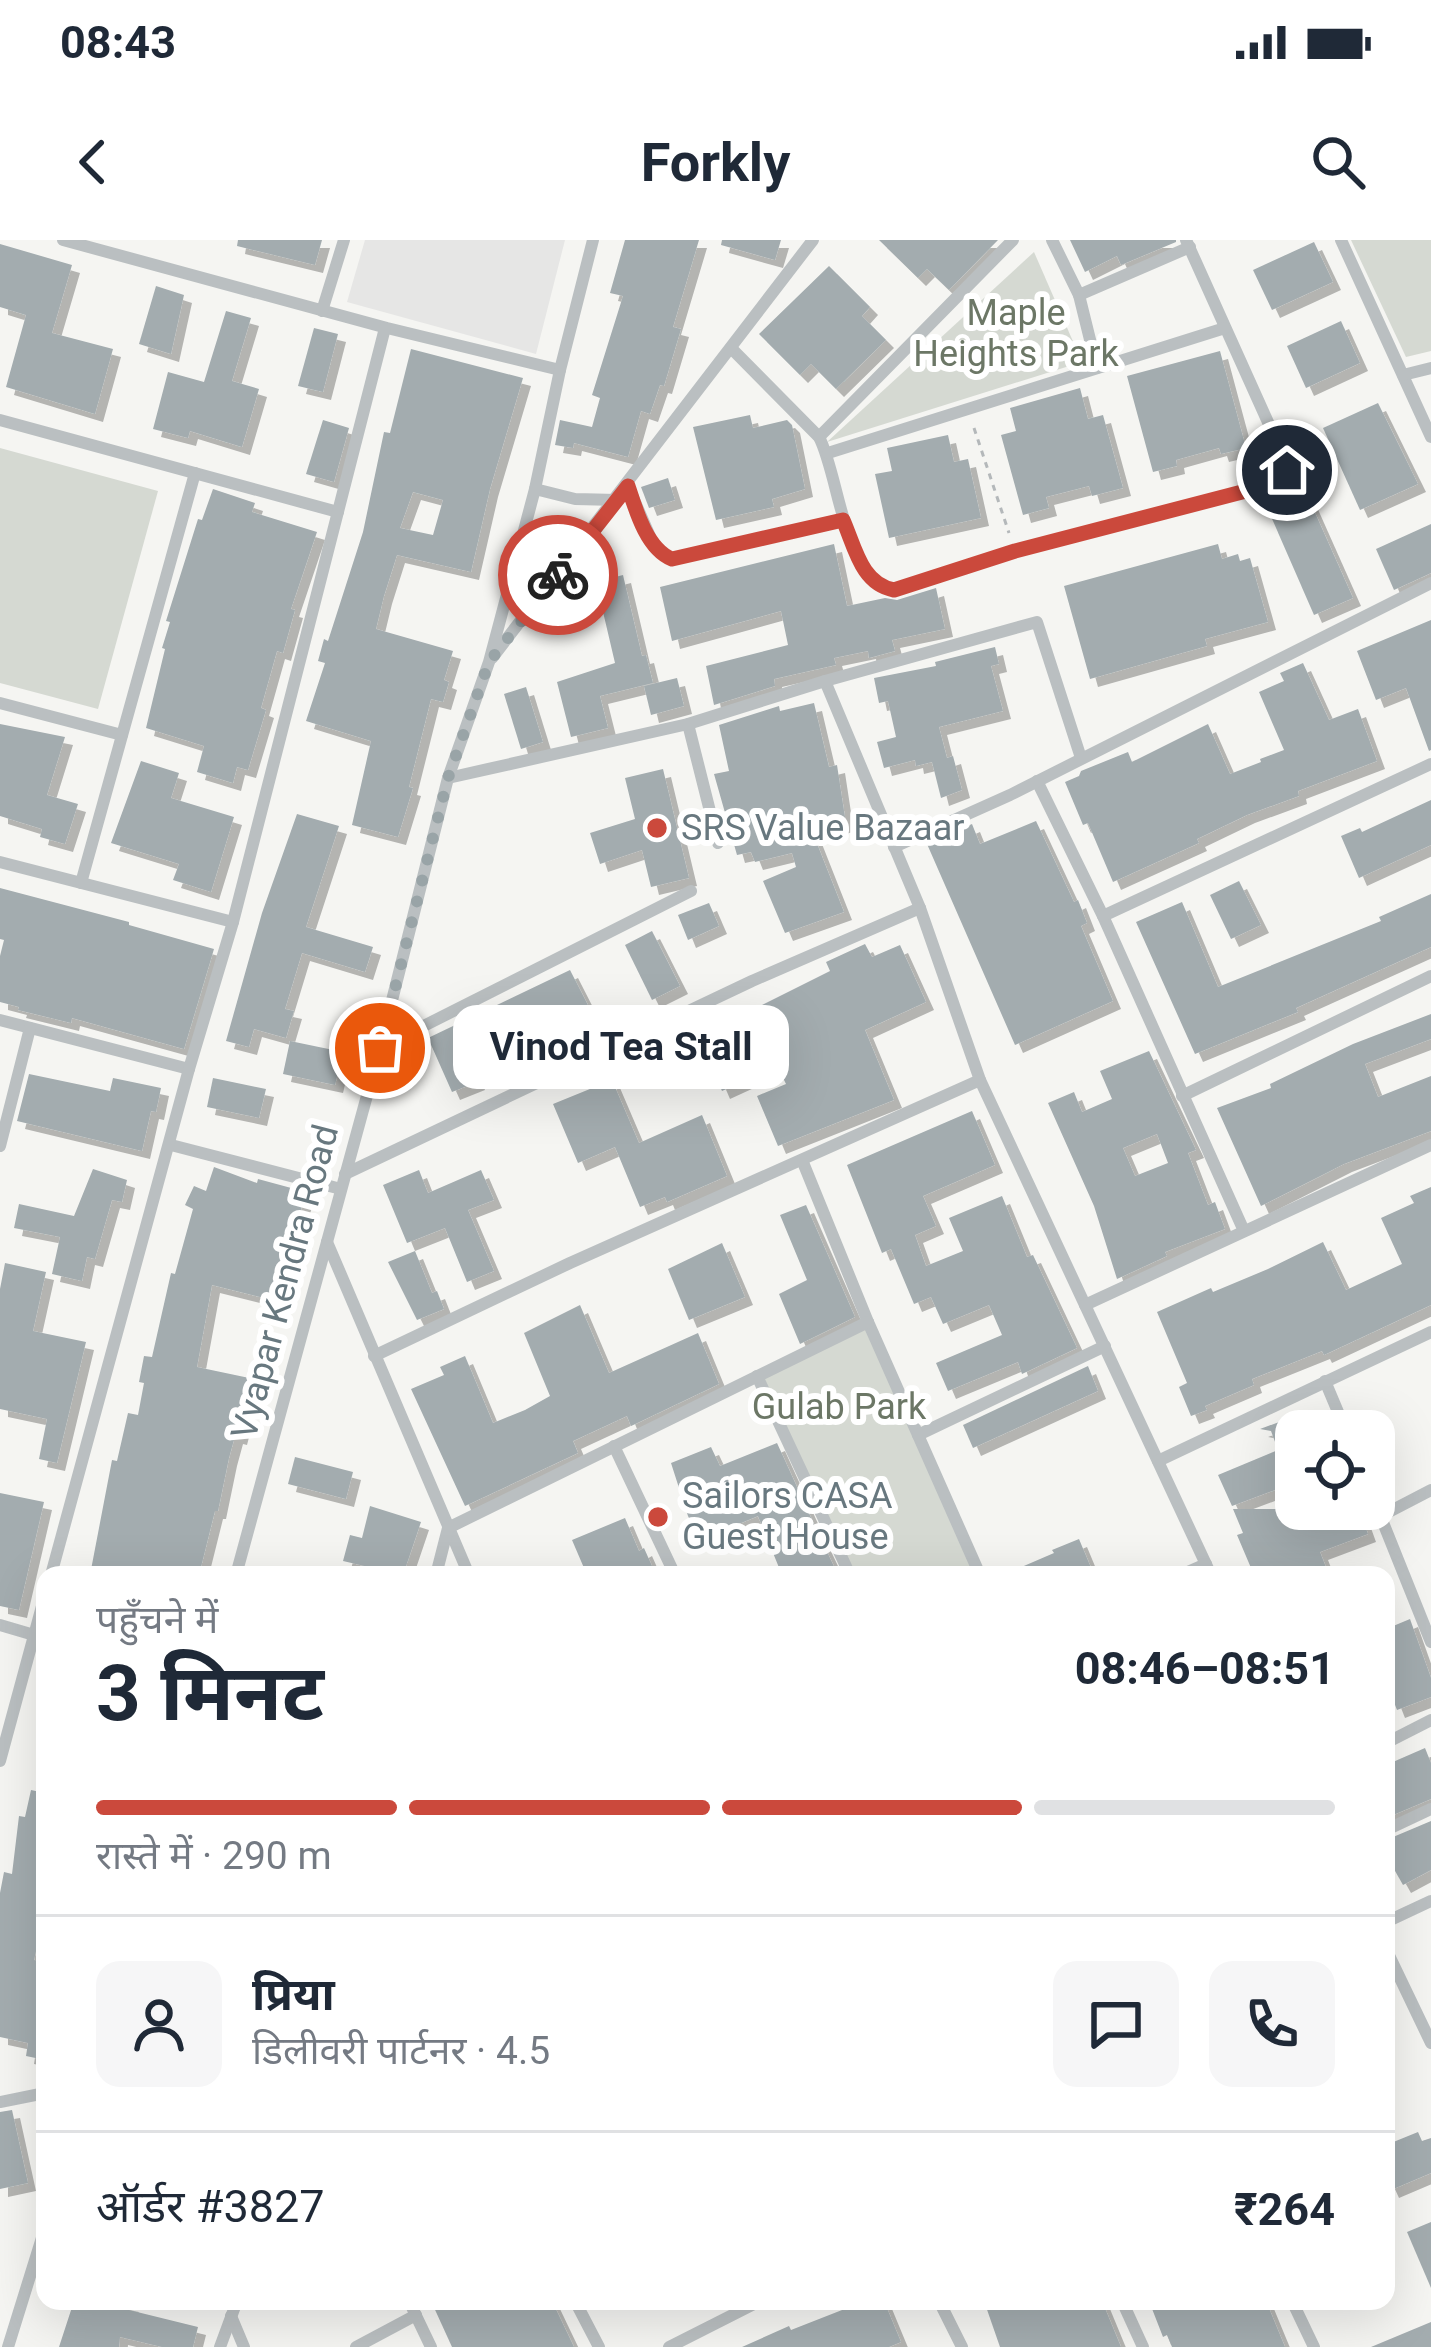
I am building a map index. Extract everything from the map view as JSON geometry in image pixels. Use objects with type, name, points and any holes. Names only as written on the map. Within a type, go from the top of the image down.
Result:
[{"type":"street","points":[[63,240],[385,328],[560,370]]},
{"type":"street","points":[[322,310],[344,240]]},
{"type":"street","name":"Vyapar Kendra Road","points":[[238,1566],[380,1048],[448,778],[489,662],[593,240]]},
{"type":"street","points":[[489,662],[813,240]]},
{"type":"street","points":[[819,437],[1013,240]]},
{"type":"street","points":[[1052,240],[1078,296],[1097,368]]},
{"type":"street","points":[[1341,240],[1431,437]]},
{"type":"street","points":[[731,348],[819,437],[828,453],[843,520],[868,577],[878,587],[894,590],[1015,551],[1282,478],[1287,470],[1285,460],[1188,244],[1078,296]]},
{"type":"street","points":[[54,1566],[233,922],[385,328]]},
{"type":"street","points":[[828,453],[1225,328]]},
{"type":"street","points":[[1403,375],[1431,368]]},
{"type":"street","points":[[0,420],[338,512]]},
{"type":"street","points":[[81,883],[195,473]]},
{"type":"street","points":[[628,486],[655,548],[672,559],[843,520]]},
{"type":"street","points":[[535,489],[575,499],[617,500]]},
{"type":"street","points":[[894,847],[926,836],[1431,583]]},
{"type":"street","points":[[448,778],[688,724],[825,680],[1037,622],[1081,758]]},
{"type":"street","points":[[825,680],[920,908],[980,1080],[1208,1566]]},
{"type":"street","points":[[0,703],[122,735]]},
{"type":"street","points":[[688,724],[718,843]]},
{"type":"street","points":[[1102,916],[1431,764]]},
{"type":"street","points":[[1037,781],[1244,1231]]},
{"type":"street","points":[[0,862],[233,922]]},
{"type":"street","points":[[380,1048],[691,891]]},
{"type":"street","points":[[345,1174],[752,981],[920,908]]},
{"type":"street","points":[[1182,1096],[1431,976]]},
{"type":"street","points":[[0,1020],[189,1069]]},
{"type":"street","points":[[0,1146],[30,1028]]},
{"type":"street","points":[[374,1356],[980,1080]]},
{"type":"street","points":[[1085,1305],[1431,1144]]},
{"type":"street","points":[[171,1145],[341,1189]]},
{"type":"street","points":[[802,1160],[976,1566]]},
{"type":"street","points":[[326,1242],[465,1566]]},
{"type":"street","points":[[438,1566],[448,1528],[868,1322]]},
{"type":"street","points":[[1158,1462],[1431,1332]]},
{"type":"street","points":[[918,1435],[1105,1346]]},
{"type":"street","points":[[757,1376],[846,1566]]},
{"type":"street","points":[[1325,1381],[1337,1410]]},
{"type":"street","points":[[614,1446],[670,1566]]},
{"type":"street","points":[[1395,1509],[1431,1490]]},
{"type":"street","points":[[1387,1530],[1431,1642]]},
{"type":"street","points":[[0,1625],[34,1635]]},
{"type":"street","points":[[0,1761],[36,1628]]},
{"type":"street","points":[[1395,1738],[1431,1720]]},
{"type":"street","points":[[1395,1826],[1431,1809]]},
{"type":"street","points":[[1395,1918],[1431,1900]]},
{"type":"street","points":[[1395,1968],[1431,2043]]},
{"type":"street","points":[[0,2102],[36,2095]]},
{"type":"street","points":[[8,2347],[36,2257]]},
{"type":"street","points":[[220,2347],[233,2310]]},
{"type":"street","points":[[235,2310],[244,2347]]},
{"type":"street","points":[[414,2310],[431,2347]]},
{"type":"street","points":[[580,2310],[599,2347]]},
{"type":"street","points":[[669,2347],[742,2310]]},
{"type":"street","points":[[944,2310],[962,2347]]},
{"type":"street","points":[[1126,2310],[1143,2347]]},
{"type":"street","points":[[1296,2310],[1314,2347]]},
{"type":"street","points":[[356,2347],[416,2315]]},
{"type":"path","points":[[968,409],[1015,551]]},
{"type":"shaded area","points":[[365,240],[565,240],[536,354],[347,302]]},
{"type":"green space","points":[[1351,240],[1431,240],[1431,351],[1406,357]]},
{"type":"green space","name":"Maple Heights Park","points":[[1034,252],[1082,362],[827,442]]},
{"type":"green space","points":[[0,448],[158,491],[98,709],[0,683]]},
{"type":"green space","name":"Gulab Park","points":[[868,1322],[976,1566],[846,1566],[757,1376]]},
{"type":"building","points":[[238,240],[322,240],[315,265],[237,246]]},
{"type":"building","points":[[625,240],[699,240],[673,327],[681,329],[664,386],[660,385],[650,414],[641,411],[628,457],[574,443],[573,448],[555,445],[560,420],[592,427],[600,398],[592,395],[623,296],[610,293]]},
{"type":"building","points":[[722,240],[781,240],[775,260],[721,245]]},
{"type":"building","points":[[879,240],[998,240],[949,290],[927,269],[918,278]]},
{"type":"building","points":[[1070,240],[1176,242],[1121,265],[1117,256],[1085,272]]},
{"type":"building","points":[[1314,242],[1333,282],[1272,310],[1253,270]]},
{"type":"building","points":[[0,244],[72,265],[52,333],[113,349],[95,414],[6,387],[26,315],[0,307]]},
{"type":"building","points":[[829,266],[870,307],[862,316],[886,340],[836,389],[811,364],[800,375],[759,334]]},
{"type":"building","points":[[156,286],[184,295],[171,354],[139,344]]},
{"type":"building","points":[[226,311],[251,318],[232,381],[259,389],[242,447],[190,431],[188,438],[153,429],[168,372],[204,382]]},
{"type":"building","points":[[1341,321],[1360,363],[1306,388],[1287,346]]},
{"type":"building","points":[[314,328],[338,334],[323,392],[298,386]]},
{"type":"building","points":[[411,349],[523,378],[471,572],[397,555],[384,596],[376,629],[453,651],[443,702],[431,699],[398,837],[352,825],[371,741],[306,721],[325,663],[318,661],[324,639],[328,641],[363,532],[384,432],[390,433]],"holes":[[[413,492],[443,500],[433,535],[400,528]]]},
{"type":"building","points":[[1220,351],[1246,448],[1221,454],[1219,448],[1153,472],[1127,376]]},
{"type":"building","points":[[1080,388],[1088,419],[1103,415],[1123,488],[1092,496],[1089,486],[1046,497],[1049,508],[1023,515],[1001,435],[1016,431],[1010,408]]},
{"type":"building","points":[[1378,403],[1418,484],[1360,510],[1323,428]]},
{"type":"building","points":[[750,415],[753,428],[787,420],[792,425],[805,489],[772,499],[774,507],[716,520],[693,427]]},
{"type":"building","points":[[323,420],[349,428],[334,482],[306,474]]},
{"type":"building","points":[[948,435],[954,462],[968,459],[981,518],[889,538],[875,474],[892,471],[887,448]]},
{"type":"building","points":[[668,478],[675,500],[649,508],[641,487]]},
{"type":"building","points":[[1304,488],[1353,598],[1314,615],[1266,505]]},
{"type":"building","points":[[213,489],[255,503],[252,512],[317,532],[291,609],[295,610],[283,653],[277,651],[248,770],[237,767],[233,783],[197,772],[204,746],[146,728],[165,649],[170,622],[166,621],[198,519],[202,520]]},
{"type":"building","points":[[1431,524],[1431,573],[1394,590],[1376,549]]},
{"type":"building","points":[[834,544],[847,606],[897,600],[936,588],[945,629],[892,640],[895,651],[869,658],[868,651],[834,658],[836,665],[774,679],[775,686],[714,705],[706,666],[788,645],[781,611],[672,641],[660,587]]},
{"type":"building","points":[[1218,544],[1222,559],[1238,554],[1240,561],[1250,558],[1268,622],[1205,639],[1207,646],[1090,679],[1064,586]]},
{"type":"building","points":[[623,575],[653,683],[600,696],[608,728],[571,737],[557,682],[615,663],[596,582]]},
{"type":"building","points":[[1431,620],[1429,751],[1406,688],[1376,700],[1357,651]]},
{"type":"building","points":[[995,647],[999,664],[991,666],[1003,711],[939,727],[962,790],[941,798],[932,762],[916,766],[915,760],[884,768],[877,742],[896,737],[888,701],[879,703],[874,678],[936,666],[935,662]]},
{"type":"building","points":[[1303,663],[1329,720],[1358,709],[1377,761],[1298,791],[1299,796],[1247,815],[1113,882],[1065,782],[1128,752],[1132,762],[1208,724],[1230,774],[1261,762],[1284,750],[1259,692],[1284,681],[1280,673]]},
{"type":"building","points":[[677,678],[684,706],[651,715],[644,686]]},
{"type":"building","points":[[526,687],[543,742],[521,749],[504,694]]},
{"type":"building","points":[[814,703],[829,767],[837,765],[846,824],[812,831],[844,912],[785,933],[763,881],[796,867],[792,853],[755,862],[751,852],[737,855],[714,774],[729,771],[719,725],[779,706],[780,711]]},
{"type":"building","points":[[0,724],[65,737],[47,795],[78,804],[65,844],[40,837],[42,829],[0,816]]},
{"type":"building","points":[[141,761],[179,773],[171,798],[234,817],[211,892],[173,880],[179,864],[111,843]]},
{"type":"building","name":"SRS Value Bazaar","points":[[663,769],[689,878],[651,887],[642,850],[600,864],[590,833],[635,819],[625,778]]},
{"type":"building","points":[[1431,800],[1431,845],[1359,878],[1341,836],[1360,828],[1362,832]]},
{"type":"building","points":[[297,814],[339,826],[306,927],[373,947],[365,972],[302,953],[285,1009],[294,1011],[286,1038],[254,1029],[249,1047],[226,1041],[262,913]]},
{"type":"building","points":[[1036,821],[1074,902],[1078,900],[1087,923],[1081,926],[1113,1001],[1015,1045],[927,844],[972,824],[980,844]]},
{"type":"building","points":[[1239,881],[1261,925],[1231,939],[1210,895]]},
{"type":"building","points":[[0,888],[214,949],[184,1049],[0,1002],[4,940],[0,939]]},
{"type":"building","points":[[1431,894],[1431,947],[1296,1008],[1298,1012],[1195,1054],[1136,922],[1182,902],[1218,987],[1381,921],[1379,917]]},
{"type":"building","points":[[709,903],[719,926],[688,940],[678,915]]},
{"type":"building","points":[[652,931],[680,986],[652,1000],[625,945]]},
{"type":"building","points":[[865,944],[872,957],[900,945],[926,1002],[865,1030],[894,1100],[778,1146],[757,1096],[786,1084],[750,1011],[830,971],[826,962]]},
{"type":"building","points":[[570,970],[596,1021],[508,1060],[475,1077],[477,1082],[452,1092],[428,1038]]},
{"type":"building","points":[[1431,1014],[1431,1039],[1365,1064],[1378,1097],[1431,1076],[1431,1131],[1344,1164],[1261,1206],[1217,1108],[1271,1088],[1270,1084],[1353,1044]]},
{"type":"building","points":[[720,1017],[746,1080],[722,1091],[695,1028]]},
{"type":"building","points":[[290,1041],[343,1052],[335,1085],[283,1074]]},
{"type":"building","points":[[1149,1051],[1196,1150],[1188,1153],[1208,1205],[1215,1202],[1225,1229],[1165,1252],[1167,1256],[1117,1279],[1094,1206],[1048,1103],[1074,1092],[1082,1112],[1112,1099],[1100,1071]],"holes":[[[1157,1134],[1168,1163],[1135,1176],[1123,1148]]]},
{"type":"building","points":[[29,1074],[110,1091],[113,1078],[161,1088],[142,1151],[17,1121]]},
{"type":"building","points":[[213,1078],[266,1089],[259,1118],[207,1107]]},
{"type":"building","points":[[612,1080],[639,1143],[702,1115],[727,1176],[667,1202],[665,1197],[640,1207],[615,1147],[578,1163],[553,1104]]},
{"type":"building","points":[[972,1111],[995,1165],[923,1196],[936,1226],[915,1235],[926,1266],[963,1251],[949,1218],[1002,1196],[1027,1257],[1033,1255],[1077,1348],[1022,1374],[1018,1362],[948,1391],[936,1363],[1002,1335],[989,1305],[943,1324],[931,1297],[914,1304],[891,1249],[882,1253],[847,1165]]},
{"type":"building","points":[[214,1167],[257,1183],[258,1179],[306,1192],[298,1220],[292,1218],[276,1301],[212,1285],[197,1367],[254,1379],[201,1566],[92,1566],[112,1460],[117,1461],[128,1413],[138,1415],[144,1356],[152,1357],[171,1273],[175,1274],[193,1209],[185,1205],[194,1186],[206,1191]]},
{"type":"building","points":[[93,1169],[127,1180],[122,1202],[112,1200],[95,1259],[87,1257],[82,1281],[52,1274],[60,1237],[14,1228],[19,1204],[74,1216]]},
{"type":"building","points":[[419,1170],[428,1193],[481,1170],[494,1200],[468,1210],[494,1271],[467,1282],[445,1228],[407,1243],[383,1185]]},
{"type":"building","points":[[1431,1187],[1431,1305],[1324,1355],[1322,1351],[1252,1379],[1254,1385],[1191,1416],[1179,1387],[1187,1383],[1157,1312],[1323,1242],[1346,1290],[1402,1264],[1381,1218],[1414,1203],[1410,1196]]},
{"type":"building","points":[[806,1205],[855,1317],[800,1344],[779,1294],[807,1280],[780,1215]]},
{"type":"building","points":[[722,1243],[745,1297],[689,1320],[668,1269]]},
{"type":"building","points":[[415,1251],[444,1309],[417,1320],[388,1262]]},
{"type":"building","points":[[5,1263],[46,1272],[33,1331],[86,1342],[57,1463],[39,1459],[47,1419],[0,1409],[0,1289]]},
{"type":"building","points":[[580,1305],[609,1373],[698,1333],[719,1384],[631,1426],[627,1416],[573,1441],[578,1453],[465,1506],[411,1389],[444,1375],[440,1367],[465,1356],[493,1423],[525,1410],[550,1396],[524,1333]]},
{"type":"building","points":[[1088,1366],[1098,1391],[973,1448],[963,1425]]},
{"type":"building","points":[[777,1443],[834,1566],[778,1566],[758,1516],[700,1540],[671,1463],[711,1447],[720,1466]]},
{"type":"building","points":[[1275,1451],[1275,1490],[1232,1506],[1218,1475]]},
{"type":"building","points":[[295,1457],[353,1472],[346,1499],[288,1484]]},
{"type":"building","points":[[0,1493],[44,1502],[19,1610],[0,1606]]},
{"type":"building","points":[[370,1506],[421,1522],[406,1566],[343,1561],[350,1535],[362,1538]]},
{"type":"building","points":[[1233,1509],[1275,1509],[1275,1530],[1367,1530],[1368,1534],[1320,1552],[1325,1566],[1250,1566],[1237,1535],[1243,1533]]},
{"type":"building","points":[[625,1518],[639,1551],[644,1548],[652,1566],[583,1566],[572,1540]]},
{"type":"building","points":[[1079,1539],[1090,1566],[1024,1566],[1054,1553],[1052,1550]]},
{"type":"building","points":[[1410,1619],[1431,1678],[1431,1697],[1397,1710],[1395,1705],[1395,1625]]},
{"type":"building","points":[[1425,1748],[1431,1763],[1431,1799],[1395,1814],[1395,1761]]},
{"type":"building","points":[[31,1790],[36,1791],[36,2058],[26,2056],[28,2043],[0,2037],[0,1893],[4,1872],[12,1874],[19,1816],[25,1817]]},
{"type":"building","points":[[1431,1821],[1431,1870],[1403,1885],[1395,1871],[1395,1836]]},
{"type":"building","points":[[12,2110],[28,2183],[0,2189],[0,2112]]},
{"type":"building","points":[[1418,2132],[1422,2141],[1431,2138],[1431,2173],[1395,2188],[1395,2141]]},
{"type":"building","points":[[1431,2222],[1431,2288],[1407,2232]]},
{"type":"building","points":[[71,2310],[129,2310],[198,2327],[193,2347],[162,2347],[120,2337],[119,2347],[59,2347]]},
{"type":"building","points":[[435,2310],[556,2310],[574,2347],[452,2347]]},
{"type":"building","points":[[842,2310],[888,2310],[901,2342],[889,2347],[742,2347],[789,2326],[791,2330]]},
{"type":"building","points":[[987,2310],[1106,2310],[1121,2347],[1000,2347]]},
{"type":"building","points":[[1152,2310],[1270,2310],[1285,2347],[1172,2347],[1167,2335],[1163,2337]]},
{"type":"building","points":[[1431,2322],[1431,2347],[1371,2347]]},
{"type":"way so far","points":[[380,1048],[448,778],[489,662],[558,575]]},
{"type":"place","name":"SRS Value Bazaar","points":[[657,828]]},
{"type":"place","name":"Vinod Tea Stall","points":[[380,1048]]},
{"type":"place","name":"Sailors CASA Guest House","points":[[658,1517]]},
{"type":"route","points":[[558,575],[628,486],[663,556],[672,559],[843,520],[868,577],[878,587],[894,590],[1015,551],[1269,485],[1287,470]]}]
